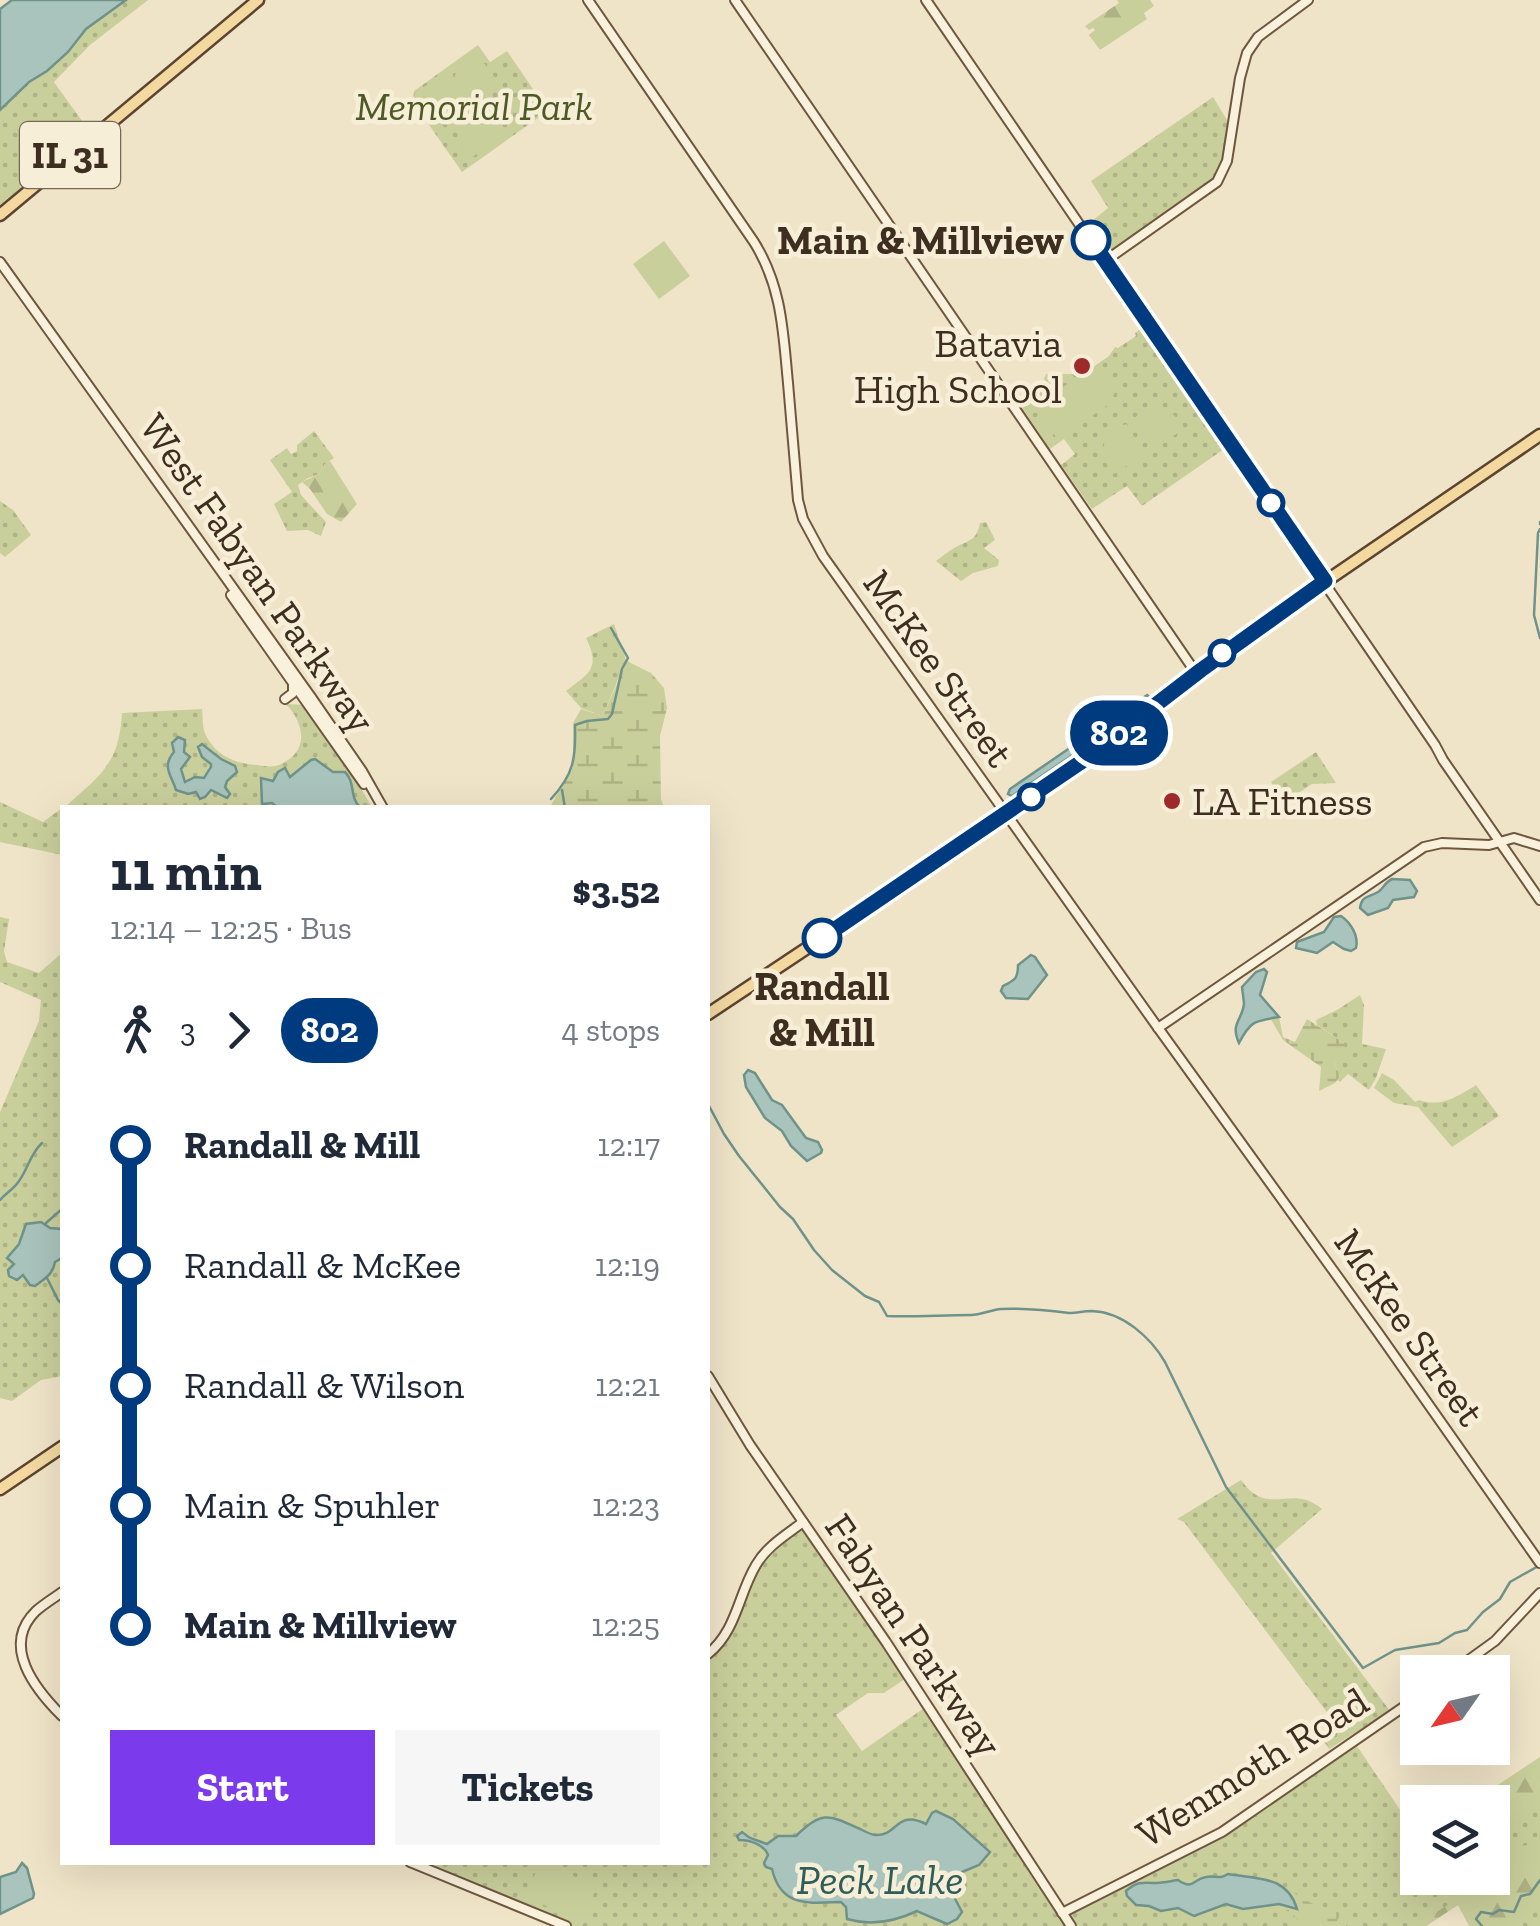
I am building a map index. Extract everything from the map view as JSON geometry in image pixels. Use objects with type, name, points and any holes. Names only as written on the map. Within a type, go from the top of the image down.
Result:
[{"type":"main road","name":"IL 31","points":[[0,214],[258,0]]},
{"type":"main road","name":"McKee Street","points":[[588,0],[769,270],[783,326],[798,500],[803,519],[828,564],[1538,1560]]},
{"type":"main road","points":[[736,0],[1196,673]]},
{"type":"main road","points":[[926,0],[1540,900]]},
{"type":"main road","points":[[1105,261],[1217,182],[1227,161],[1247,53],[1258,37],[1308,0]]},
{"type":"main road","points":[[0,266],[80,378]]},
{"type":"main road","name":"West Fabyan Parkway","points":[[80,378],[378,805]]},
{"type":"main road","name":"West Fabyan Parkway","points":[[80,378],[311,698],[362,771],[379,805]]},
{"type":"main road","points":[[710,1013],[1007,814],[1325,581],[1540,435]]},
{"type":"main road","points":[[284,699],[294,693],[294,684]]},
{"type":"main road","points":[[1158,1028],[1424,847],[1488,845],[1519,838],[1540,846]]},
{"type":"main road","name":"Fabyan Parkway","points":[[710,1382],[1071,1926]]},
{"type":"main road","points":[[0,1489],[60,1453]]},
{"type":"main road","points":[[710,1652],[728,1633],[759,1560],[804,1522]]},
{"type":"main road","points":[[60,1594],[30,1618],[21,1638],[24,1666],[36,1688],[60,1714]]},
{"type":"main road","points":[[1476,1655],[1496,1641],[1540,1594]]},
{"type":"main road","name":"Wenmoth Road","points":[[1062,1912],[1222,1832],[1400,1709]]},
{"type":"main road","points":[[435,1867],[566,1926]]},
{"type":"green space","points":[[126,0],[148,0],[90,45],[54,82],[90,132],[0,205],[0,110],[68,52],[86,29]]},
{"type":"green space","points":[[1117,0],[1150,0],[1154,6],[1144,13],[1147,19],[1100,50],[1089,35],[1095,30],[1085,26],[1119,3]]},
{"type":"green space","name":"Memorial Park","points":[[478,45],[490,62],[507,51],[548,111],[462,172],[413,102],[414,91]]},
{"type":"green space","points":[[475,51],[495,78],[494,83],[462,106],[457,100],[454,114],[436,130],[415,93],[448,71],[454,80],[457,67]]},
{"type":"green space","points":[[1213,97],[1230,125],[1221,168],[1214,181],[1107,255],[1087,225],[1108,208],[1091,181]]},
{"type":"green space","points":[[481,99],[504,132],[503,137],[469,159],[461,126],[467,112]]},
{"type":"green space","points":[[664,241],[690,276],[659,299],[633,264]]},
{"type":"green space","points":[[1145,329],[1227,447],[1142,506],[1127,486],[1092,509],[1061,465],[1075,454],[1064,439],[1050,449],[1019,403],[1047,384],[1046,374],[1083,374]]},
{"type":"green space","points":[[1094,370],[1111,377],[1115,387],[1112,399],[1056,440],[1055,435],[1042,428],[1038,419],[1041,409],[1072,381]]},
{"type":"green space","points":[[1155,407],[1173,414],[1182,430],[1156,448],[1151,447],[1132,420]]},
{"type":"green space","points":[[1126,424],[1143,451],[1142,456],[1114,474],[1105,459],[1104,445],[1111,433]]},
{"type":"green space","points":[[314,431],[334,458],[319,474],[298,485],[301,495],[326,522],[321,536],[308,530],[287,531],[274,504],[292,492],[270,460],[287,448],[291,454],[297,451],[297,445]]},
{"type":"green space","points":[[330,461],[357,504],[341,522],[327,514],[302,482],[319,474]]},
{"type":"green space","points":[[0,501],[13,510],[31,535],[5,557],[0,553]]},
{"type":"green space","points":[[986,522],[995,540],[984,548],[999,560],[998,566],[961,581],[936,561],[973,538],[980,523]]},
{"type":"green space","points":[[614,624],[626,660],[603,716],[581,708],[566,691],[592,664],[586,638]]},
{"type":"green space","points":[[627,661],[651,673],[664,688],[667,708],[660,736],[663,805],[551,805],[573,767],[573,723],[581,709],[603,716]]},
{"type":"green space","points":[[286,704],[305,705],[371,805],[67,805],[112,757],[122,713],[202,709],[205,733],[220,753],[241,763],[272,766],[297,752],[301,736],[297,720]]},
{"type":"green space","points":[[1316,752],[1336,783],[1312,784],[1282,804],[1271,782]]},
{"type":"green space","points":[[0,802],[43,822],[60,809],[60,855],[0,842]]},
{"type":"green space","points":[[0,917],[9,919],[4,951],[7,962],[39,973],[60,955],[60,1376],[41,1380],[12,1401],[0,1398],[0,1112],[39,1021],[41,1000],[0,982]]},
{"type":"green space","points":[[1360,995],[1364,1005],[1362,1044],[1386,1049],[1369,1090],[1348,1074],[1340,1082],[1337,1080],[1340,1076],[1334,1062],[1344,1043],[1317,1025],[1316,1020]]},
{"type":"green space","points":[[1279,1017],[1283,1037],[1295,1042],[1307,1019],[1344,1043],[1334,1062],[1340,1076],[1335,1083],[1319,1091],[1321,1067],[1283,1040],[1270,1018]]},
{"type":"green space","points":[[1382,1073],[1415,1102],[1442,1102],[1476,1085],[1499,1116],[1452,1147],[1418,1107],[1394,1103],[1374,1088]]},
{"type":"green space","points":[[1241,1480],[1261,1497],[1300,1499],[1322,1509],[1271,1553],[1390,1711],[1329,1749],[1323,1740],[1338,1727],[1184,1522],[1177,1519]]},
{"type":"green space","points":[[803,1522],[908,1677],[884,1693],[868,1693],[836,1715],[862,1751],[927,1706],[1071,1926],[571,1926],[433,1872],[436,1865],[710,1865],[710,1656],[727,1641],[759,1561]]},
{"type":"green space","points":[[1355,1743],[1400,1810],[1400,1895],[1510,1895],[1510,1787],[1540,1762],[1540,1926],[1472,1926],[1458,1905],[1426,1926],[1075,1926],[1069,1914],[1215,1839]]},
{"type":"green space","points":[[1540,1757],[1540,1808],[1510,1823],[1510,1785],[1498,1785]]},
{"type":"green space","points":[[1540,1840],[1540,1893],[1521,1926],[1469,1926],[1458,1905],[1421,1926],[1422,1921],[1451,1903],[1450,1895],[1510,1895],[1510,1845]]},
{"type":"green space","points":[[539,1865],[597,1886],[583,1921],[525,1897]]},
{"type":"green space","points":[[1279,1885],[1316,1905],[1342,1913],[1334,1925],[1349,1920],[1346,1926],[1301,1926],[1290,1912],[1243,1909],[1270,1904],[1286,1907],[1294,1900]]},
{"type":"water","points":[[12,0],[126,0],[86,29],[68,52],[0,110],[0,9]]},
{"type":"water","points":[[1147,695],[1080,750],[1012,796],[1008,794],[1010,789]]},
{"type":"water","points":[[178,737],[185,740],[184,752],[190,757],[181,769],[185,782],[204,778],[211,767],[198,747],[202,744],[235,766],[237,772],[225,787],[230,794],[227,798],[211,790],[200,799],[196,792],[176,790],[168,767],[174,752],[172,743]]},
{"type":"water","points":[[311,760],[333,772],[345,772],[359,805],[262,804],[261,778],[273,781],[285,768],[290,777]]},
{"type":"water","points":[[1392,879],[1410,880],[1417,891],[1414,897],[1393,900],[1388,908],[1368,915],[1360,908],[1362,901]]},
{"type":"water","points":[[1341,916],[1353,930],[1356,948],[1351,951],[1333,942],[1317,953],[1296,948],[1297,942],[1324,932],[1334,917]]},
{"type":"water","points":[[1031,955],[1047,975],[1028,999],[1006,998],[1001,991],[1003,986],[1015,979],[1018,965]]},
{"type":"water","points":[[1264,969],[1267,972],[1260,995],[1279,1017],[1254,1023],[1239,1043],[1236,1026],[1244,1004],[1242,987]]},
{"type":"water","points":[[748,1070],[755,1073],[772,1100],[782,1105],[806,1138],[818,1142],[821,1153],[807,1161],[782,1131],[765,1118],[746,1087],[744,1075]]},
{"type":"water","points":[[41,1222],[60,1229],[60,1259],[35,1286],[23,1275],[17,1280],[9,1276],[8,1270],[14,1264],[7,1258],[19,1244],[26,1224]]},
{"type":"water","name":"Peck Lake","points":[[936,1811],[953,1819],[990,1852],[979,1865],[962,1872],[953,1895],[962,1912],[947,1924],[917,1911],[882,1922],[856,1921],[847,1919],[846,1907],[841,1902],[798,1901],[782,1891],[772,1869],[766,1867],[768,1855],[763,1848],[737,1836],[742,1832],[767,1844],[778,1836],[796,1836],[813,1822],[826,1818],[874,1835],[883,1834],[902,1821],[926,1824]]},
{"type":"water","points":[[22,1863],[27,1868],[33,1898],[0,1914],[0,1877],[16,1872]]},
{"type":"water","points":[[1228,1874],[1278,1884],[1297,1909],[1279,1904],[1243,1909],[1226,1904],[1194,1916],[1178,1908],[1161,1911],[1136,1905],[1126,1891],[1139,1883],[1178,1880],[1190,1884],[1201,1878]]},
{"type":"waterway","points":[[1540,529],[1534,615],[1540,638]]},
{"type":"waterway","points":[[551,799],[572,765],[575,725],[608,719],[612,714],[628,658],[611,628]]},
{"type":"waterway","points":[[562,790],[564,805]]},
{"type":"waterway","points":[[710,1108],[739,1156],[814,1250],[832,1270],[879,1302],[887,1316],[975,1315],[1010,1309],[1092,1311],[1115,1316],[1144,1336],[1165,1362],[1226,1487],[1363,1668],[1395,1650],[1439,1643],[1467,1630],[1500,1599],[1510,1582],[1540,1565]]},
{"type":"waterway","points":[[0,1200],[17,1184],[42,1143]]},
{"type":"waterway","points":[[46,1223],[60,1211]]},
{"type":"waterway","points":[[47,1278],[60,1302]]},
{"type":"waterway","points":[[1482,1926],[1476,1919],[1481,1912],[1514,1912],[1521,1896],[1530,1894],[1540,1880]]},
{"type":"bus line","name":"802","points":[[822,938],[1084,760],[1325,581],[1091,240]]},
{"type":"place","name":"Main & Millview","points":[[1091,240]]},
{"type":"place","name":"Batavia High School","points":[[1082,366]]},
{"type":"place","name":"LA Fitness","points":[[1172,801]]},
{"type":"place","name":"Randall & Mill","points":[[822,938]]}]
